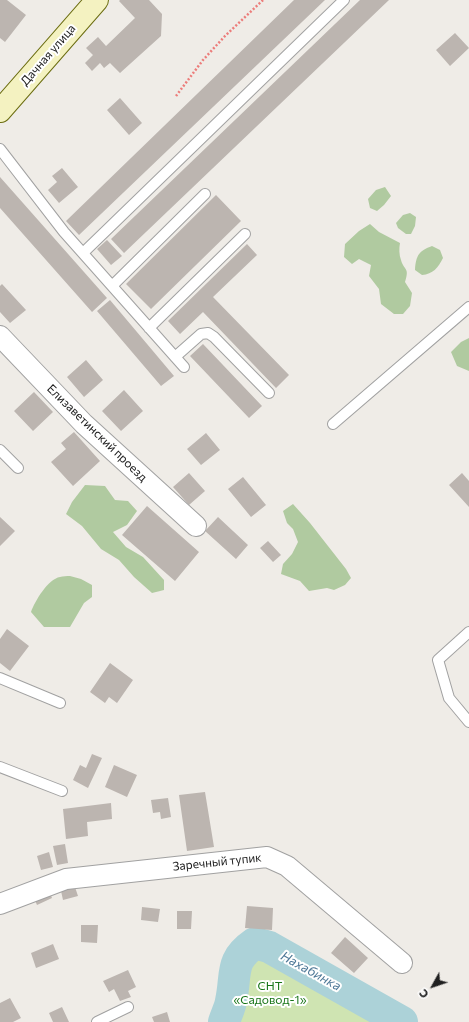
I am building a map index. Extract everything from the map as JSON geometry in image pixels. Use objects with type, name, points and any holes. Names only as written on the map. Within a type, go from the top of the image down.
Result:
[{"type":"street","name":"Дачная улица","points":[[0,111],[97,0]]},
{"type":"street","name":"Елизаветинский проезд","points":[[0,336],[84,424],[196,526]]},
{"type":"street","name":"Заречный тупик","points":[[0,904],[66,879],[267,857],[287,866],[402,963]]},
{"type":"lane","points":[[83,253],[344,0]]},
{"type":"lane","points":[[0,149],[64,232],[184,367]]},
{"type":"lane","points":[[112,286],[205,194]]},
{"type":"lane","points":[[149,328],[245,234]]},
{"type":"lane","points":[[333,424],[469,307]]},
{"type":"lane","points":[[175,357],[201,334],[208,333],[214,337],[269,393]]},
{"type":"lane","points":[[0,450],[18,468]]},
{"type":"lane","points":[[469,632],[438,660],[449,698],[469,722]]},
{"type":"lane","points":[[0,678],[60,703]]},
{"type":"lane","points":[[0,767],[62,791]]},
{"type":"lane","points":[[97,1022],[128,1007]]},
{"type":"path","points":[[176,96],[225,36],[263,0]]},
{"type":"green space","points":[[385,187],[391,196],[377,211],[370,208],[368,199],[376,190]]},
{"type":"green space","points":[[410,213],[416,217],[415,226],[411,234],[406,234],[398,228],[396,223],[403,215]]},
{"type":"green space","points":[[370,224],[379,232],[400,243],[400,258],[407,271],[405,282],[412,293],[410,306],[403,314],[394,314],[381,304],[379,289],[369,276],[371,265],[359,259],[352,264],[344,257],[345,244],[359,231]]},
{"type":"green space","points":[[432,246],[440,250],[443,258],[435,270],[422,275],[415,270],[417,257],[421,252]]},
{"type":"green space","points":[[469,338],[469,371],[457,366],[451,352],[461,342]]},
{"type":"green space","points":[[85,485],[105,486],[115,500],[128,501],[137,511],[127,525],[113,532],[126,547],[143,557],[164,580],[164,590],[152,593],[134,577],[119,560],[101,549],[82,526],[66,514],[72,502]]},
{"type":"green space","points":[[293,504],[346,569],[351,578],[345,585],[334,590],[327,588],[309,591],[300,581],[281,574],[283,564],[292,554],[298,542],[293,529],[287,523],[283,511]]},
{"type":"green space","points":[[70,576],[81,579],[92,585],[92,597],[84,603],[70,627],[44,627],[31,612],[36,602],[42,591],[51,582],[60,577]]},
{"type":"green space","name":"СНТ «Садовод-1»","points":[[272,958],[299,980],[362,1012],[377,1022],[235,1022],[245,976],[256,959]]},
{"type":"building","points":[[0,0],[7,0],[26,15],[5,42],[0,38]]},
{"type":"building","points":[[149,0],[162,14],[161,36],[120,73],[110,63],[104,68],[100,63],[92,71],[85,63],[93,55],[86,48],[98,37],[106,46],[135,18],[119,1]]},
{"type":"building","points":[[294,0],[325,0],[79,235],[66,221]]},
{"type":"building","points":[[360,0],[389,0],[124,253],[111,239]]},
{"type":"building","points":[[455,33],[469,48],[450,66],[436,50]]},
{"type":"building","points":[[120,98],[142,123],[129,135],[107,110]]},
{"type":"building","points":[[62,168],[78,187],[59,203],[48,190],[57,182],[52,176]]},
{"type":"building","points":[[0,177],[107,298],[92,312],[0,208]]},
{"type":"building","points":[[216,195],[241,221],[151,309],[126,284]]},
{"type":"building","points":[[107,240],[122,256],[111,265],[97,249]]},
{"type":"building","points":[[247,244],[257,255],[213,297],[289,375],[276,388],[203,312],[180,334],[168,321]]},
{"type":"building","points":[[2,284],[26,310],[10,323],[0,312],[0,286]]},
{"type":"building","points":[[110,300],[174,376],[161,386],[97,311]]},
{"type":"building","points":[[203,344],[262,406],[249,418],[190,356]]},
{"type":"building","points":[[86,360],[103,380],[84,397],[67,377]]},
{"type":"building","points":[[124,390],[143,411],[121,431],[102,411]]},
{"type":"building","points":[[34,392],[53,412],[33,431],[14,411]]},
{"type":"building","points":[[74,432],[100,461],[73,486],[51,462],[66,449],[61,443]]},
{"type":"building","points":[[206,433],[220,450],[201,465],[187,449]]},
{"type":"building","points":[[189,473],[205,491],[189,505],[173,487]]},
{"type":"building","points":[[462,473],[469,481],[469,507],[449,485]]},
{"type":"building","points":[[243,477],[266,505],[251,517],[228,489]]},
{"type":"building","points":[[147,506],[199,552],[175,581],[122,535]]},
{"type":"building","points":[[0,517],[15,531],[0,546]]},
{"type":"building","points":[[218,517],[248,545],[236,559],[205,531]]},
{"type":"building","points":[[268,541],[281,555],[273,562],[260,548]]},
{"type":"building","points":[[7,629],[29,646],[10,671],[0,663],[0,639]]},
{"type":"building","points":[[110,663],[133,680],[117,703],[109,697],[105,703],[90,692]]},
{"type":"building","points":[[92,754],[102,758],[88,788],[73,780],[80,765],[86,768]]},
{"type":"building","points":[[114,765],[137,775],[127,797],[105,787]]},
{"type":"building","points":[[205,792],[214,847],[187,851],[179,795]]},
{"type":"building","points":[[168,798],[171,817],[161,819],[160,812],[153,813],[151,800]]},
{"type":"building","points":[[111,803],[112,819],[87,822],[88,836],[66,839],[63,809]]},
{"type":"building","points":[[65,844],[68,863],[57,865],[53,846]]},
{"type":"building","points":[[49,852],[53,867],[41,870],[37,856]]},
{"type":"building","points":[[75,887],[78,896],[63,900],[61,891]]},
{"type":"building","points":[[49,891],[52,898],[37,905],[34,898]]},
{"type":"building","points":[[247,906],[273,908],[272,930],[245,928]]},
{"type":"building","points":[[142,907],[160,909],[158,922],[141,920]]},
{"type":"building","points":[[177,911],[192,911],[191,929],[177,929]]},
{"type":"building","points":[[81,925],[98,925],[97,943],[81,942]]},
{"type":"building","points":[[345,937],[368,958],[354,973],[331,953]]},
{"type":"building","points":[[53,944],[59,959],[36,968],[31,953]]},
{"type":"building","points":[[128,970],[136,987],[128,991],[131,997],[120,1001],[114,989],[109,992],[103,981]]},
{"type":"building","points":[[10,998],[21,1018],[13,1022],[0,1022],[0,1003]]},
{"type":"building","points":[[62,1007],[69,1022],[53,1022],[49,1013]]},
{"type":"building","points":[[167,1012],[170,1022],[154,1022],[152,1017]]},
{"type":"waterway","name":"Нахабинка","points":[[224,1022],[230,1004],[238,962],[241,956],[255,943],[269,947],[402,1022]]}]
